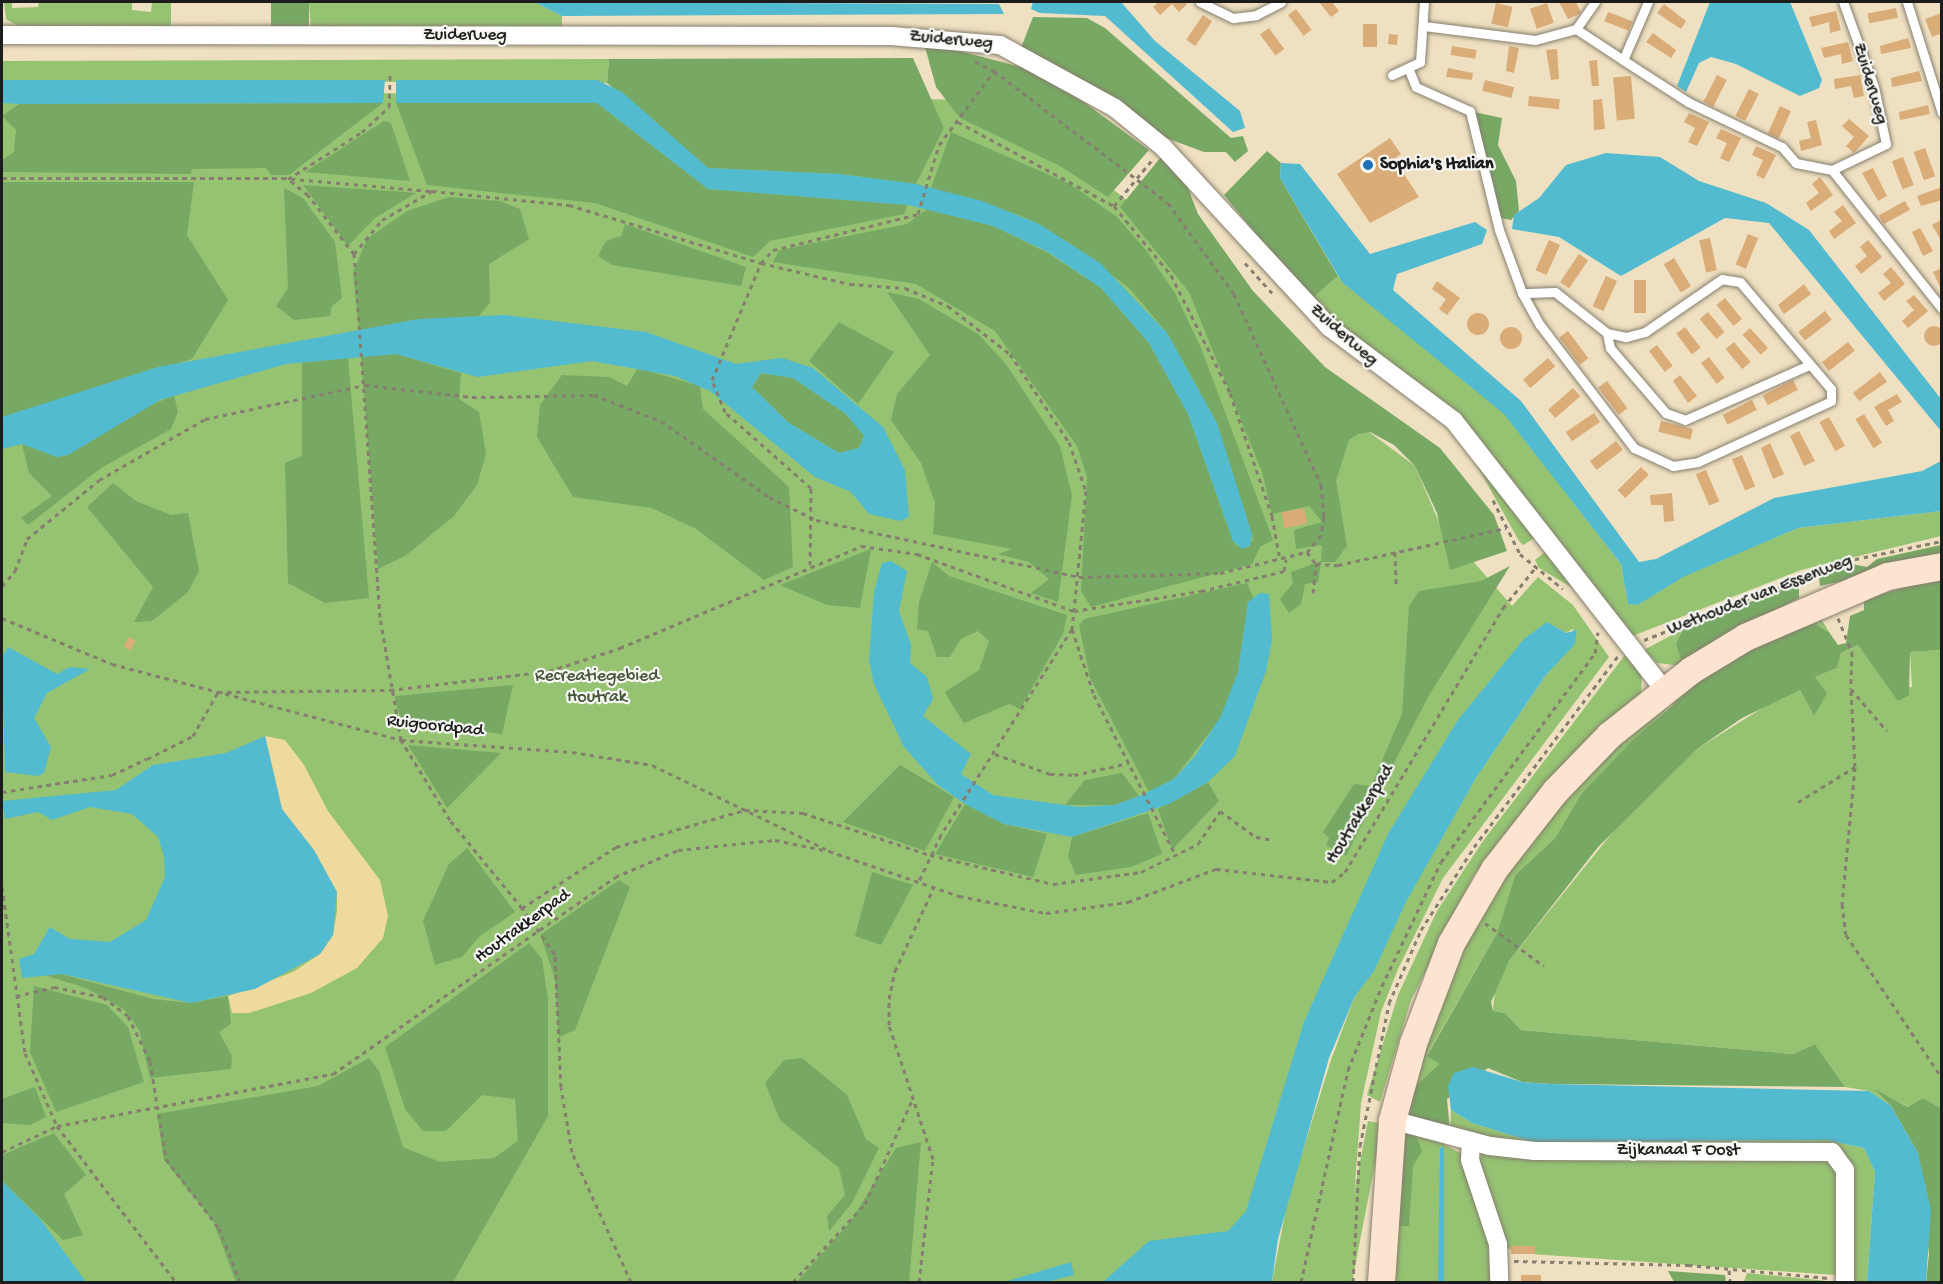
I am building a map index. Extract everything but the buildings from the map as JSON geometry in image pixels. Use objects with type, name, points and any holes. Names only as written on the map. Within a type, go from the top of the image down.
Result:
[{"type":"street","name":"Zuiderweg","points":[[2,36],[978,40],[1017,52],[1115,108],[1163,147],[1329,327],[1454,421],[1625,650],[1664,690]]},
{"type":"street","name":"Wethouder van Essenweg","points":[[1381,1282],[1392,1120],[1413,1043],[1451,943],[1494,869],[1555,791],[1609,735],[1664,690],[1745,637],[1828,598],[1887,576],[1941,566]]},
{"type":"street","name":"Zijkanaal F Oost","points":[[1392,1120],[1470,1141],[1553,1152],[1832,1152],[1845,1170],[1845,1281]]},
{"type":"street","points":[[1470,1141],[1470,1160],[1500,1261],[1499,1282]]},
{"type":"lane","points":[[1200,2],[1233,18],[1257,15],[1281,2]]},
{"type":"lane","points":[[1392,75],[1409,70],[1420,62],[1424,2]]},
{"type":"lane","points":[[1424,26],[1535,40],[1576,29],[1595,2]]},
{"type":"lane","points":[[1623,60],[1648,2]]},
{"type":"lane","name":"Zuiderweg","points":[[1832,170],[1886,144],[1874,87],[1843,2]]},
{"type":"lane","points":[[1907,2],[1941,113]]},
{"type":"lane","points":[[1576,29],[1688,102],[1782,147],[1796,163],[1832,170],[1941,309]]},
{"type":"lane","points":[[1409,70],[1416,87],[1470,111],[1499,230],[1522,293],[1540,325],[1634,448],[1673,466],[1698,462],[1831,401],[1831,389],[1740,282],[1722,279],[1645,332],[1626,337],[1607,333],[1555,292],[1522,293]]},
{"type":"lane","points":[[1607,333],[1610,348],[1666,413],[1685,420],[1809,365]]},
{"type":"path","points":[[2,586],[15,570],[27,539],[99,480],[205,419],[365,385],[472,397],[594,395],[661,421],[769,497],[811,517],[1079,577],[1220,573],[1280,561],[1307,552],[1321,535],[1324,500],[1285,396],[1234,294],[1196,237],[1138,177],[1060,125],[994,71],[939,145],[918,213],[781,245],[761,263],[723,358],[712,390],[725,412],[811,488],[811,517],[810,565]]},
{"type":"path","points":[[288,179],[362,132],[389,107],[390,73]]},
{"type":"path","points":[[958,122],[1114,206],[1171,275],[1230,393],[1272,516],[1280,561]]},
{"type":"path","points":[[1114,206],[1163,147]]},
{"type":"path","points":[[2,178],[288,179],[569,204],[761,263],[850,284],[905,288],[948,306],[1010,354],[1080,465],[1086,491],[1072,629],[1094,695],[1175,854]]},
{"type":"path","points":[[288,179],[308,195],[354,254],[365,385],[370,518],[390,690],[401,740],[450,820],[522,908],[555,954],[566,1131],[632,1282]]},
{"type":"path","points":[[354,254],[382,220],[432,191]]},
{"type":"path","name":"Houtrakkerpad","points":[[2,1152],[57,1126],[158,1110],[333,1074],[615,877],[678,850],[752,840],[829,850],[996,906],[1046,913],[1128,902],[1216,869],[1332,882],[1345,872],[1503,608],[1534,568],[1506,528],[1395,552]]},
{"type":"path","name":"Wethouder van Essenweg","points":[[1625,650],[1846,561],[1941,541]]},
{"type":"path","points":[[2,792],[112,775],[147,759],[193,736],[218,692],[390,690],[549,671],[620,648],[810,565],[861,546],[883,546],[1074,611],[1223,586],[1284,571],[1286,559]]},
{"type":"path","points":[[1307,552],[1316,564],[1313,593]]},
{"type":"path","points":[[1316,564],[1395,552],[1396,587]]},
{"type":"path","points":[[1828,598],[1852,652],[1854,767],[1842,904],[1846,935],[1941,1078]]},
{"type":"path","name":"Ruigoordpad","points":[[2,618],[112,664],[401,740],[572,752],[652,765],[829,850]]},
{"type":"path","points":[[919,881],[930,855],[979,781],[1072,629]]},
{"type":"path","points":[[1301,1282],[1348,1070],[1382,986],[1441,862],[1595,653],[1598,630]]},
{"type":"path","points":[[1851,689],[1887,731]]},
{"type":"path","points":[[995,754],[1050,774],[1074,776],[1129,762]]},
{"type":"path","points":[[1798,802],[1854,767]]},
{"type":"path","points":[[522,908],[616,847],[745,810],[803,813],[930,855],[1053,885],[1141,872],[1198,844],[1220,811],[1256,837],[1273,840]]},
{"type":"path","points":[[2,887],[15,996],[25,1053],[57,1126],[176,1282]]},
{"type":"path","points":[[919,1282],[933,1159],[889,1025],[890,985],[934,887]]},
{"type":"path","points":[[1469,912],[1544,966]]},
{"type":"path","points":[[15,996],[54,987],[103,998],[128,1016],[150,1060],[166,1159],[219,1228],[240,1282]]},
{"type":"path","points":[[793,1282],[865,1204],[914,1096]]},
{"type":"path","points":[[1353,1282],[1364,1116]]},
{"type":"path","points":[[1500,1261],[1730,1270],[1845,1281]]},
{"type":"path","points":[[1730,1270],[1730,1282]]},
{"type":"green space","points":[[4,2],[12,2],[12,8],[38,7],[39,2],[132,2],[132,10],[151,12],[152,2],[171,2],[171,28],[19,27],[6,19]]},
{"type":"green space","points":[[271,2],[309,2],[309,30],[271,30]]},
{"type":"green space","points":[[309,2],[534,2],[562,16],[562,27],[311,30]]},
{"type":"green space","points":[[1033,17],[1087,18],[1105,28],[1231,138],[1243,136],[1248,151],[1235,162],[1226,152],[1204,152],[1158,135],[1068,72],[1021,48]]},
{"type":"green space","points":[[925,47],[952,49],[1028,69],[1063,87],[1149,150],[1108,197],[1060,166],[960,118],[936,87]]},
{"type":"green space","points":[[913,58],[944,128],[916,184],[839,174],[708,168],[607,83],[609,59]]},
{"type":"green space","points":[[609,59],[607,83],[2,80],[2,61]]},
{"type":"green space","name":"Recreatiegebied Houtrak","points":[[2,89],[1000,100],[1229,281],[1369,432],[1415,466],[1439,522],[1512,606],[1538,577],[1573,605],[1609,657],[1443,878],[1398,969],[1381,1012],[1361,1103],[1348,1282],[1272,1282],[1288,1198],[1331,1060],[1355,996],[1405,902],[1476,778],[1546,675],[1574,644],[1573,629],[1566,633],[1547,622],[1364,927],[1246,1282],[2,1282]]},
{"type":"green space","points":[[383,103],[289,175],[271,175],[266,168],[192,169],[191,174],[2,172],[2,160],[14,152],[16,130],[2,116],[19,104]]},
{"type":"green space","points":[[396,103],[597,103],[708,189],[908,205],[904,214],[770,241],[753,257],[595,203],[427,185]]},
{"type":"green space","points":[[1474,112],[1502,118],[1498,145],[1516,181],[1519,211],[1511,220],[1501,218],[1493,195]]},
{"type":"green space","points":[[384,121],[391,123],[410,181],[305,172]]},
{"type":"green space","points":[[951,132],[1070,184],[1117,217],[1145,249],[1175,293],[1201,348],[1273,540],[1260,547],[1252,564],[1091,607],[1081,591],[1087,477],[1077,446],[995,331],[916,284],[773,262],[779,250],[907,224],[927,209],[993,226],[1048,253],[1101,288],[1149,343],[1188,414],[1233,541],[1237,546],[1253,540],[1217,423],[1167,333],[1130,289],[1071,244],[1022,216],[931,188]]},
{"type":"green space","points":[[1267,151],[1281,163],[1280,178],[1338,276],[1310,300],[1224,195]]},
{"type":"green space","points":[[1165,152],[1183,175],[1198,214],[1253,291],[1325,367],[1440,448],[1494,515],[1507,551],[1450,570],[1437,513],[1415,466],[1394,445],[1370,432],[1358,434],[1349,440],[1336,481],[1347,546],[1335,562],[1321,562],[1318,582],[1305,584],[1301,604],[1289,613],[1280,599],[1293,583],[1291,572],[1321,561],[1322,545],[1296,549],[1294,530],[1322,522],[1309,506],[1272,514],[1262,472],[1189,292],[1120,207]]},
{"type":"green space","points":[[2,182],[194,182],[187,235],[228,300],[192,359],[2,417]]},
{"type":"green space","points":[[303,185],[416,193],[375,218],[348,246]]},
{"type":"green space","points":[[284,188],[303,198],[335,242],[342,298],[332,306],[330,316],[294,320],[276,306],[288,288]]},
{"type":"green space","points":[[449,197],[500,201],[520,209],[529,239],[489,264],[490,303],[477,318],[419,319],[359,331],[353,272],[367,239],[407,211]]},
{"type":"green space","points":[[625,224],[746,267],[741,286],[612,265],[598,256],[606,241],[621,236]]},
{"type":"green space","points":[[1338,276],[1504,413],[1621,564],[1628,604],[1638,605],[1682,577],[1798,528],[1941,511],[1941,536],[1801,570],[1630,637],[1472,429],[1364,351],[1310,300]]},
{"type":"green space","points":[[887,292],[919,299],[978,334],[1006,364],[1060,446],[1072,495],[1058,602],[1031,593],[1049,579],[1029,562],[998,554],[1012,549],[933,534],[935,503],[921,463],[891,420],[897,394],[930,355]]},
{"type":"green space","points":[[839,322],[894,352],[858,404],[809,361]]},
{"type":"green space","points":[[396,354],[461,373],[459,399],[479,412],[486,454],[477,485],[454,516],[405,556],[378,569],[361,356]]},
{"type":"green space","points":[[348,357],[369,598],[325,603],[288,583],[285,463],[302,456],[302,363]]},
{"type":"green space","points":[[638,368],[700,386],[703,409],[789,487],[793,567],[764,580],[696,529],[652,508],[573,497],[537,437],[540,405],[562,375],[609,377],[627,386]]},
{"type":"green space","points":[[761,373],[793,378],[846,414],[864,436],[859,448],[839,453],[789,423],[752,387]]},
{"type":"green space","points":[[174,395],[178,412],[171,429],[101,468],[28,525],[21,518],[52,496],[29,473],[22,444],[57,457],[68,455],[127,416]]},
{"type":"green space","points":[[1474,460],[1536,537],[1523,545],[1519,541]]},
{"type":"green space","points":[[113,483],[136,501],[171,515],[188,513],[199,571],[188,592],[152,621],[134,622],[153,587],[87,507]]},
{"type":"green space","points":[[1941,545],[1941,559],[1820,586],[1819,577],[1852,564],[1867,567],[1877,559]]},
{"type":"green space","points":[[871,549],[860,608],[827,605],[780,585]]},
{"type":"green space","points":[[1545,552],[1551,553],[1584,595],[1539,568],[1535,560]]},
{"type":"green space","points":[[932,562],[949,576],[1067,615],[1063,634],[1020,709],[1009,704],[964,723],[951,703],[945,692],[979,670],[989,641],[978,631],[961,639],[950,657],[937,657],[928,631],[917,629],[919,602]]},
{"type":"green space","points":[[1510,566],[1428,697],[1346,856],[1326,845],[1329,838],[1323,832],[1354,784],[1371,786],[1402,714],[1409,606],[1419,591],[1481,581]]},
{"type":"green space","points":[[1941,577],[1941,650],[1910,652],[1909,695],[1898,701],[1858,645],[1841,653],[1837,668],[1815,677],[1827,693],[1814,716],[1800,690],[1742,718],[1697,749],[1598,847],[1509,961],[1491,1002],[1493,1011],[1505,1013],[1521,1030],[1793,1054],[1815,1044],[1845,1087],[1551,1084],[1522,1082],[1488,1068],[1447,1099],[1450,1130],[1409,1117],[1409,1092],[1439,1064],[1427,1056],[1497,933],[1515,875],[1555,838],[1581,794],[1632,741],[1715,668],[1810,621],[1829,632],[1838,645],[1846,643],[1850,616],[1864,610],[1864,599]]},
{"type":"green space","points":[[1799,582],[1799,598],[1681,660],[1676,644],[1683,629]]},
{"type":"green space","points":[[1247,583],[1254,599],[1248,603],[1238,672],[1222,716],[1174,779],[1149,792],[1090,678],[1079,625],[1084,619]]},
{"type":"green space","points":[[1817,612],[1829,632],[1810,621],[1670,706],[1581,794],[1555,838],[1515,875],[1497,933],[1427,1055],[1439,1064],[1409,1092],[1449,966],[1501,881],[1562,800],[1618,740],[1697,674]]},
{"type":"green space","points":[[1683,629],[1676,644],[1686,661],[1683,666],[1657,663],[1644,650]]},
{"type":"green space","points":[[1858,645],[1893,689],[1912,687],[1910,652],[1941,650],[1941,1108],[1923,1098],[1909,1107],[1876,1091],[1891,1106],[1869,1091],[1845,1087],[1815,1044],[1793,1054],[1521,1030],[1505,1013],[1493,1011],[1495,988],[1509,961],[1633,807],[1697,749],[1783,695],[1800,690],[1814,716],[1815,677],[1837,668],[1841,653]]},
{"type":"green space","points":[[1625,655],[1634,657],[1642,672],[1641,696],[1503,836],[1474,875],[1411,1000],[1380,1102],[1367,1095],[1398,995],[1437,911],[1483,841]]},
{"type":"green space","points":[[513,685],[502,734],[402,721],[395,702],[395,696]]},
{"type":"green space","points":[[408,745],[501,753],[447,808]]},
{"type":"green space","points":[[900,765],[954,797],[925,851],[843,822]]},
{"type":"green space","points":[[1122,773],[1139,796],[1115,805],[1065,805],[1085,780]]},
{"type":"green space","points":[[1208,782],[1219,801],[1172,850],[1158,809]]},
{"type":"green space","points":[[965,804],[1004,824],[1047,834],[1033,877],[935,854]]},
{"type":"green space","points":[[1148,813],[1162,854],[1131,867],[1076,875],[1068,857],[1072,837]]},
{"type":"green space","points":[[467,848],[515,912],[480,936],[462,957],[435,965],[423,921],[449,864]]},
{"type":"green space","points":[[872,872],[913,885],[881,945],[855,936]]},
{"type":"green space","points":[[619,880],[630,887],[575,1030],[559,1037],[555,978],[540,935]]},
{"type":"green space","points":[[529,943],[542,959],[548,999],[548,1116],[453,1282],[236,1282],[213,1221],[164,1160],[157,1114],[318,1086],[369,1058],[379,1071],[403,1147],[440,1162],[494,1158],[518,1141],[515,1099],[482,1095],[446,1131],[423,1131],[405,1109],[385,1047]]},
{"type":"green space","points":[[61,974],[153,999],[191,1003],[228,996],[231,1024],[219,1032],[232,1056],[231,1069],[150,1078],[139,1030],[125,1010],[86,988],[44,975]]},
{"type":"green space","points":[[34,986],[107,1005],[128,1027],[144,1082],[56,1112],[30,1052]]},
{"type":"green space","points":[[802,1058],[847,1095],[866,1139],[879,1148],[852,1203],[829,1231],[827,1216],[845,1195],[839,1168],[780,1120],[765,1083],[784,1060]]},
{"type":"green space","points":[[35,1087],[46,1117],[30,1125],[2,1123],[2,1099]]},
{"type":"green space","points":[[1874,1089],[1908,1107],[1923,1098],[1941,1108],[1941,1282],[1926,1282],[1929,1254],[1918,1153],[1891,1106]]},
{"type":"green space","points":[[1451,1110],[1472,1123],[1533,1142],[1826,1140],[1864,1148],[1875,1172],[1867,1282],[1850,1282],[1848,1160],[1841,1151],[1538,1147],[1450,1130]]},
{"type":"green space","points":[[1368,1121],[1383,1124],[1352,1282],[1337,1279]]},
{"type":"green space","points":[[1404,1129],[1414,1130],[1422,1151],[1413,1166],[1409,1226],[1391,1226]]},
{"type":"green space","points":[[1397,1132],[1423,1133],[1462,1154],[1490,1235],[1493,1282],[1388,1282]]},
{"type":"green space","points":[[54,1133],[86,1175],[64,1194],[83,1235],[63,1240],[2,1181],[2,1155]]},
{"type":"green space","points":[[921,1142],[909,1282],[797,1282],[850,1222],[896,1148]]},
{"type":"green space","points":[[1484,1151],[1816,1155],[1838,1164],[1836,1275],[1517,1253],[1506,1247],[1476,1168]]},
{"type":"green space","points":[[1668,1271],[1725,1275],[1726,1282],[1674,1282]]},
{"type":"green space","points":[[1747,1273],[1837,1282],[1744,1282]]},
{"type":"sand","points":[[265,736],[285,740],[304,765],[328,811],[380,880],[388,916],[383,938],[357,968],[311,993],[249,1013],[232,1013],[228,996],[293,972],[320,954],[333,935],[337,911],[337,892],[282,809]]},
{"type":"water","points":[[534,2],[999,4],[1004,14],[562,16]]},
{"type":"water","points":[[1033,2],[1121,2],[1155,41],[1240,111],[1245,128],[1233,132],[1105,16],[1040,13],[1031,9]]},
{"type":"water","points":[[1710,2],[1790,2],[1822,80],[1819,88],[1800,96],[1736,64],[1711,57],[1699,63],[1686,92],[1677,86]]},
{"type":"water","points":[[2,80],[385,80],[383,103],[19,104],[2,103]]},
{"type":"water","points":[[396,80],[597,80],[622,92],[708,168],[839,174],[916,184],[982,201],[1039,224],[1100,263],[1167,333],[1217,423],[1252,534],[1250,546],[1242,549],[1233,541],[1188,414],[1149,343],[1101,288],[1048,252],[993,226],[908,205],[708,189],[597,103],[396,103]]},
{"type":"water","points":[[1606,153],[1660,157],[1699,181],[1766,203],[1809,230],[1941,399],[1941,431],[1769,223],[1725,218],[1621,276],[1559,237],[1512,229],[1514,215],[1539,198],[1566,165]]},
{"type":"water","points":[[1281,163],[1300,164],[1370,254],[1475,222],[1487,230],[1482,244],[1397,274],[1393,290],[1521,401],[1639,562],[1656,559],[1774,498],[1922,471],[1941,461],[1941,511],[1798,528],[1683,577],[1638,605],[1628,604],[1621,564],[1504,414],[1342,282],[1280,178]]},
{"type":"water","points":[[504,315],[646,332],[736,364],[782,358],[813,368],[883,427],[905,470],[909,517],[900,521],[869,514],[851,492],[815,477],[710,391],[675,376],[592,361],[478,377],[396,354],[286,364],[160,400],[68,455],[57,457],[22,444],[2,449],[2,417],[158,367],[419,319]],"holes":[[[761,373],[793,378],[846,414],[864,436],[859,448],[839,453],[789,423],[752,387]]]},
{"type":"water","points":[[891,561],[907,571],[899,611],[911,645],[910,663],[927,677],[933,699],[923,716],[971,754],[961,774],[993,795],[1079,807],[1115,805],[1139,796],[1174,779],[1195,756],[1221,716],[1238,672],[1248,602],[1260,593],[1269,594],[1272,640],[1266,671],[1235,756],[1208,782],[1169,804],[1072,837],[1004,824],[965,804],[938,785],[904,747],[874,684],[869,660],[874,592],[882,563]]},
{"type":"water","points":[[1547,622],[1566,633],[1577,630],[1575,644],[1546,675],[1476,778],[1406,902],[1374,971],[1355,996],[1329,1058],[1278,1239],[1272,1282],[1103,1282],[1149,1241],[1228,1231],[1246,1211],[1304,1022],[1388,834],[1458,720],[1524,639]]},
{"type":"water","points":[[8,647],[57,674],[70,667],[90,669],[47,693],[34,718],[51,747],[44,773],[38,776],[5,772],[2,657]]},
{"type":"water","points":[[265,736],[282,809],[314,850],[337,892],[333,935],[320,954],[255,989],[191,1003],[62,974],[22,978],[19,959],[34,954],[50,927],[70,939],[110,942],[146,920],[165,877],[164,856],[158,837],[132,814],[90,807],[52,820],[38,812],[5,819],[2,801],[116,790],[153,765],[226,753]]},
{"type":"water","points":[[1473,1067],[1522,1082],[1551,1084],[1869,1091],[1891,1106],[1918,1153],[1931,1210],[1926,1282],[1867,1282],[1875,1172],[1864,1148],[1826,1140],[1533,1142],[1472,1123],[1451,1110],[1448,1086],[1454,1073]]},
{"type":"water","points":[[1444,1147],[1444,1282],[1438,1282],[1440,1148]]},
{"type":"water","points":[[2,1181],[41,1220],[86,1282],[2,1282]]},
{"type":"water","points":[[1071,1262],[1074,1275],[1046,1282],[1004,1282]]},
{"type":"place","name":"Sophia's Italian","points":[[1368,165]]}]
